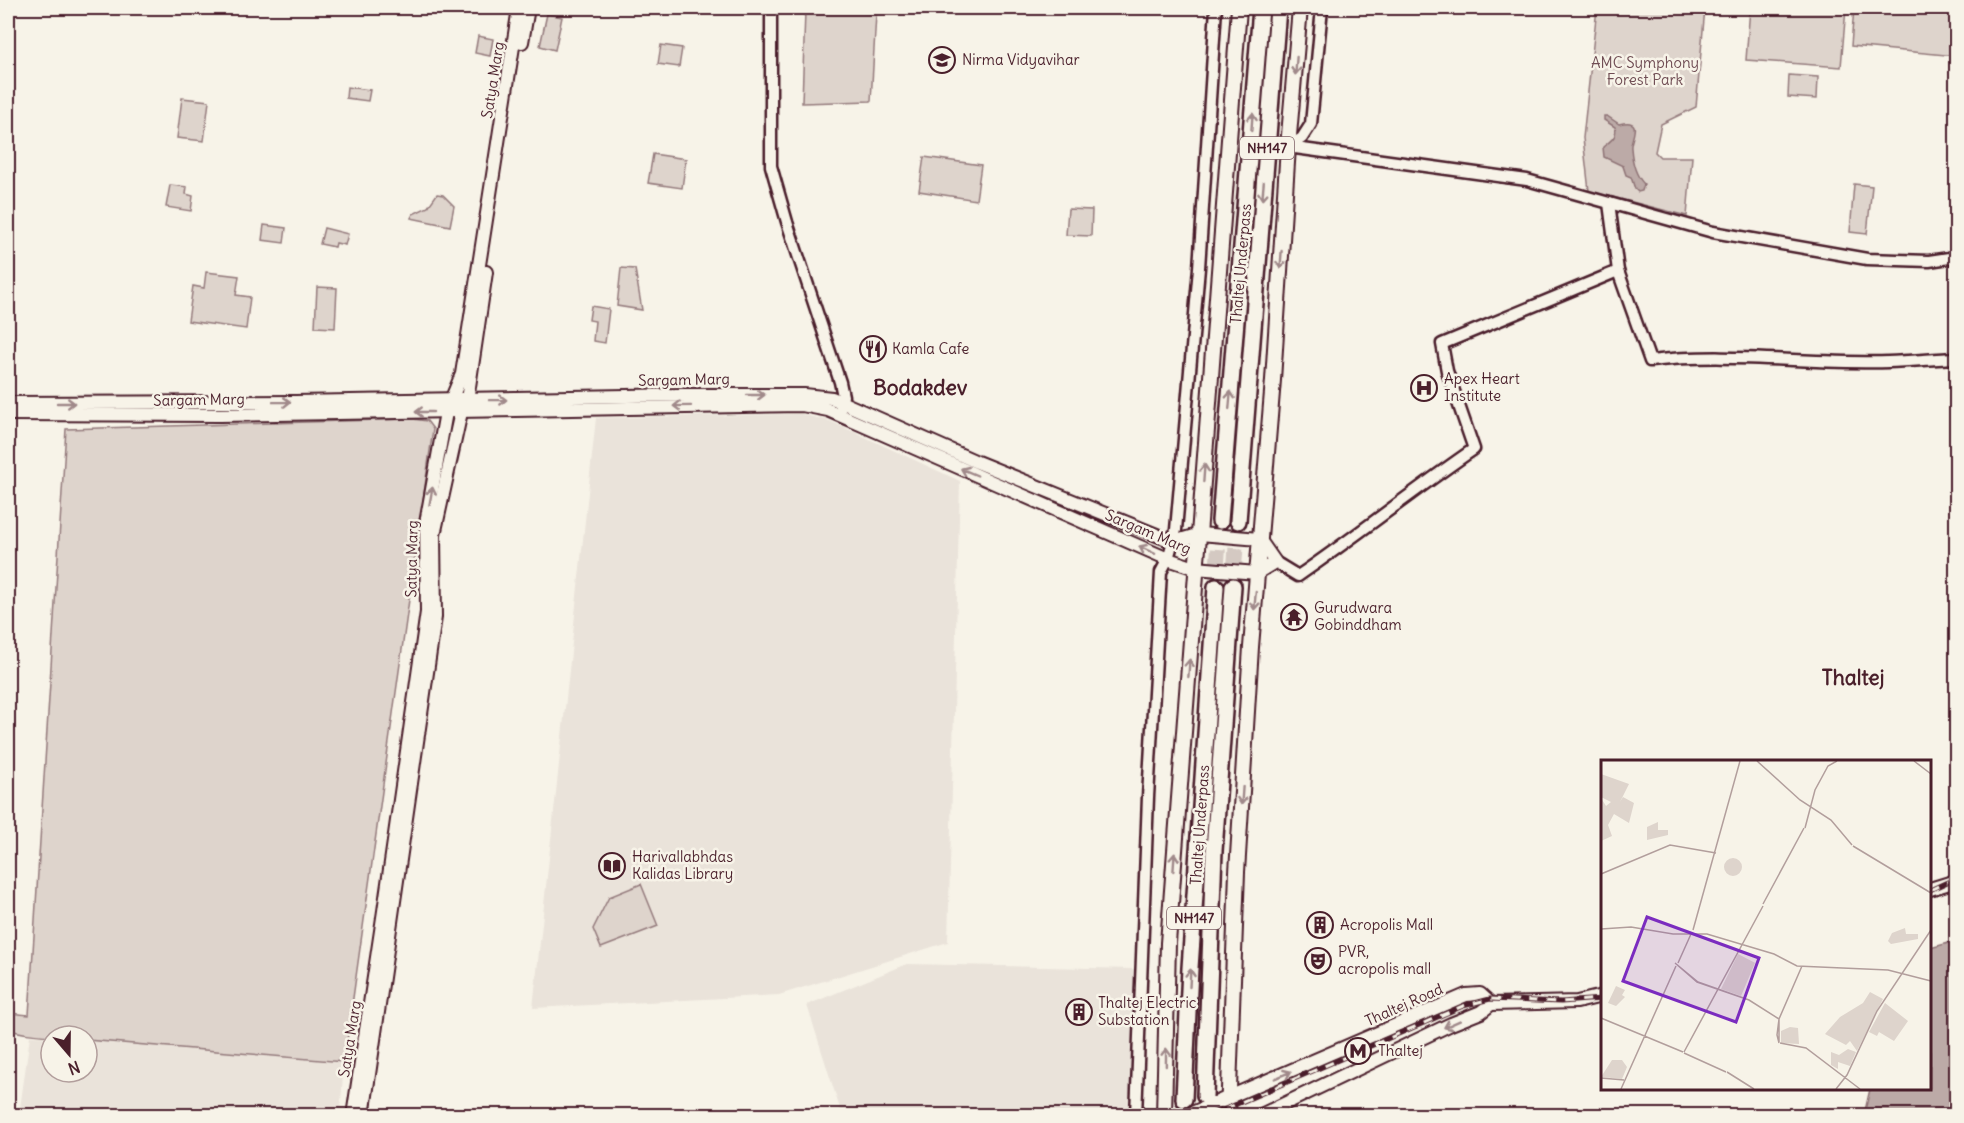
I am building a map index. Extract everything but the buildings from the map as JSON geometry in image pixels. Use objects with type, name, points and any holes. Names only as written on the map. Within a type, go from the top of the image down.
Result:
[{"type":"highway","name":"Thaltej Underpass","points":[[1220,521],[1261,8]]},
{"type":"highway","name":"Thaltej Underpass","points":[[1238,521],[1278,8]]},
{"type":"highway","name":"Thaltej Underpass","points":[[1205,1096],[1214,851],[1233,586]]},
{"type":"highway","name":"Thaltej Underpass","points":[[1184,1099],[1190,968],[1216,587]]},
{"type":"main road","name":"Satya Marg","points":[[363,1116],[422,673],[427,612],[426,523],[449,406],[462,374],[519,8]]},
{"type":"main road","name":"Satya Marg","points":[[353,1116],[422,673],[435,617],[434,535],[464,406],[528,8]]},
{"type":"main road","points":[[1164,1116],[1168,943],[1239,8]]},
{"type":"main road","points":[[1228,1116],[1237,872],[1259,539],[1300,8]]},
{"type":"main road","name":"Sargam Marg","points":[[8,403],[449,406],[802,405],[828,410],[840,409],[1174,542],[1200,534],[1259,539]]},
{"type":"main road","name":"Sargam Marg","points":[[8,414],[151,416],[342,412],[449,406]]},
{"type":"main road","name":"Sargam Marg","points":[[840,409],[1168,559],[1196,568],[1257,573]]},
{"type":"main road","points":[[1257,573],[1275,562],[1259,539]]},
{"type":"main road","points":[[1931,888],[1956,881]]},
{"type":"main road","name":"Thaltej Road","points":[[1185,1116],[1466,995],[1480,994],[1491,1004]]},
{"type":"main road","name":"Thaltej Road","points":[[1259,1116],[1451,1024],[1481,1012],[1491,1004],[1576,1002],[1601,996]]},
{"type":"street","points":[[771,8],[771,166],[840,382],[840,409]]},
{"type":"street","points":[[1136,1116],[1161,572],[1168,559],[1176,530],[1199,268],[1216,8]]},
{"type":"street","points":[[1288,147],[1302,138],[1311,124],[1322,8]]},
{"type":"street","points":[[1288,147],[1527,180],[1713,232],[1867,259],[1929,261],[1956,257]]},
{"type":"street","points":[[1609,203],[1618,271],[1650,361],[1680,358],[1753,358],[1887,362],[1956,358]]},
{"type":"street","points":[[1275,562],[1298,576],[1474,449],[1447,371],[1442,344],[1618,271]]},
{"type":"shaded area","points":[[1604,116],[1619,124],[1627,123],[1634,126],[1631,153],[1636,172],[1644,184],[1642,191],[1638,192],[1635,189],[1631,177],[1626,175],[1623,166],[1604,157],[1603,147],[1613,138],[1616,130],[1604,120]]},
{"type":"shaded area","points":[[801,414],[830,421],[960,481],[948,942],[779,995],[533,1008],[596,418]]},
{"type":"shaded area","points":[[1956,941],[1956,1115],[1864,1115],[1870,1090],[1931,1090],[1931,948]]},
{"type":"shaded area","points":[[907,964],[1135,969],[1131,1115],[842,1115],[807,1005]]},
{"type":"shaded area","points":[[30,1036],[39,1036],[39,1084],[99,1084],[99,1041],[284,1054],[344,1062],[340,1115],[19,1116]]},
{"type":"green space","name":"AMC Symphony Forest Park","points":[[1597,8],[1705,8],[1696,107],[1661,124],[1655,152],[1660,157],[1692,157],[1687,216],[1589,191],[1583,138]]},
{"type":"green space","points":[[1750,8],[1846,8],[1841,67],[1746,60]]},
{"type":"green space","points":[[1854,8],[1956,8],[1956,56],[1851,46]]},
{"type":"green space","points":[[847,10],[876,14],[871,101],[802,103],[805,11]]},
{"type":"green space","points":[[547,14],[562,17],[555,50],[540,46]]},
{"type":"green space","points":[[478,36],[493,39],[490,56],[475,53]]},
{"type":"green space","points":[[661,45],[682,48],[679,67],[658,64]]},
{"type":"green space","points":[[1789,75],[1818,77],[1817,99],[1788,97]]},
{"type":"green space","points":[[347,87],[370,90],[368,101],[346,98]]},
{"type":"green space","points":[[182,98],[209,101],[204,141],[177,138]]},
{"type":"green space","points":[[653,154],[686,159],[682,188],[648,183]]},
{"type":"green space","points":[[924,157],[981,165],[976,200],[919,191]]},
{"type":"green space","points":[[1854,184],[1872,186],[1867,234],[1850,232]]},
{"type":"green space","points":[[170,185],[187,187],[186,194],[193,196],[191,211],[166,207]]},
{"type":"green space","points":[[437,194],[443,195],[454,206],[450,226],[411,218],[413,214],[428,207]]},
{"type":"green space","points":[[1068,209],[1092,210],[1091,236],[1066,235]]},
{"type":"green space","points":[[264,225],[286,228],[284,243],[262,240]]},
{"type":"green space","points":[[324,228],[348,234],[345,245],[336,243],[335,247],[320,244]]},
{"type":"green space","points":[[621,268],[635,269],[642,310],[617,306]]},
{"type":"green space","points":[[206,272],[239,276],[236,295],[250,297],[246,329],[188,321],[193,286],[204,288]]},
{"type":"green space","points":[[317,287],[337,288],[335,328],[315,327]]},
{"type":"green space","points":[[591,306],[609,309],[605,343],[593,341],[595,321],[589,320]]},
{"type":"green space","points":[[413,419],[427,421],[433,429],[344,1062],[99,1041],[99,1024],[39,1024],[39,1035],[8,1030],[8,1013],[29,1015],[66,429]]},
{"type":"green space","points":[[641,884],[658,926],[601,948],[593,929],[609,897]]},
{"type":"tunnel","points":[[1216,587],[1220,521]]},
{"type":"tunnel","points":[[1233,586],[1238,521]]},
{"type":"railway","points":[[1931,890],[1956,878]]},
{"type":"railway","points":[[1209,1116],[1463,1006],[1490,999],[1561,1002],[1601,999]]},
{"type":"place","name":"Nirma Vidyavihar","points":[[942,60]]},
{"type":"place","name":"Kamla Cafe","points":[[873,349]]},
{"type":"place","name":"Apex Heart Institute","points":[[1424,388]]},
{"type":"place","name":"Gurudwara Gobinddham","points":[[1294,617]]},
{"type":"place","name":"Harivallabhdas Kalidas Library","points":[[612,866]]},
{"type":"place","name":"Acropolis Mall","points":[[1320,925]]},
{"type":"place","name":"PVR, acropolis mall","points":[[1318,961]]},
{"type":"place","name":"Thaltej Electric Substation","points":[[1079,1012]]},
{"type":"place","name":"Thaltej","points":[[1358,1051]]},
{"type":"district","name":"Bodakdev","points":[[920,388]]},
{"type":"district","name":"Thaltej","points":[[1853,678]]}]
